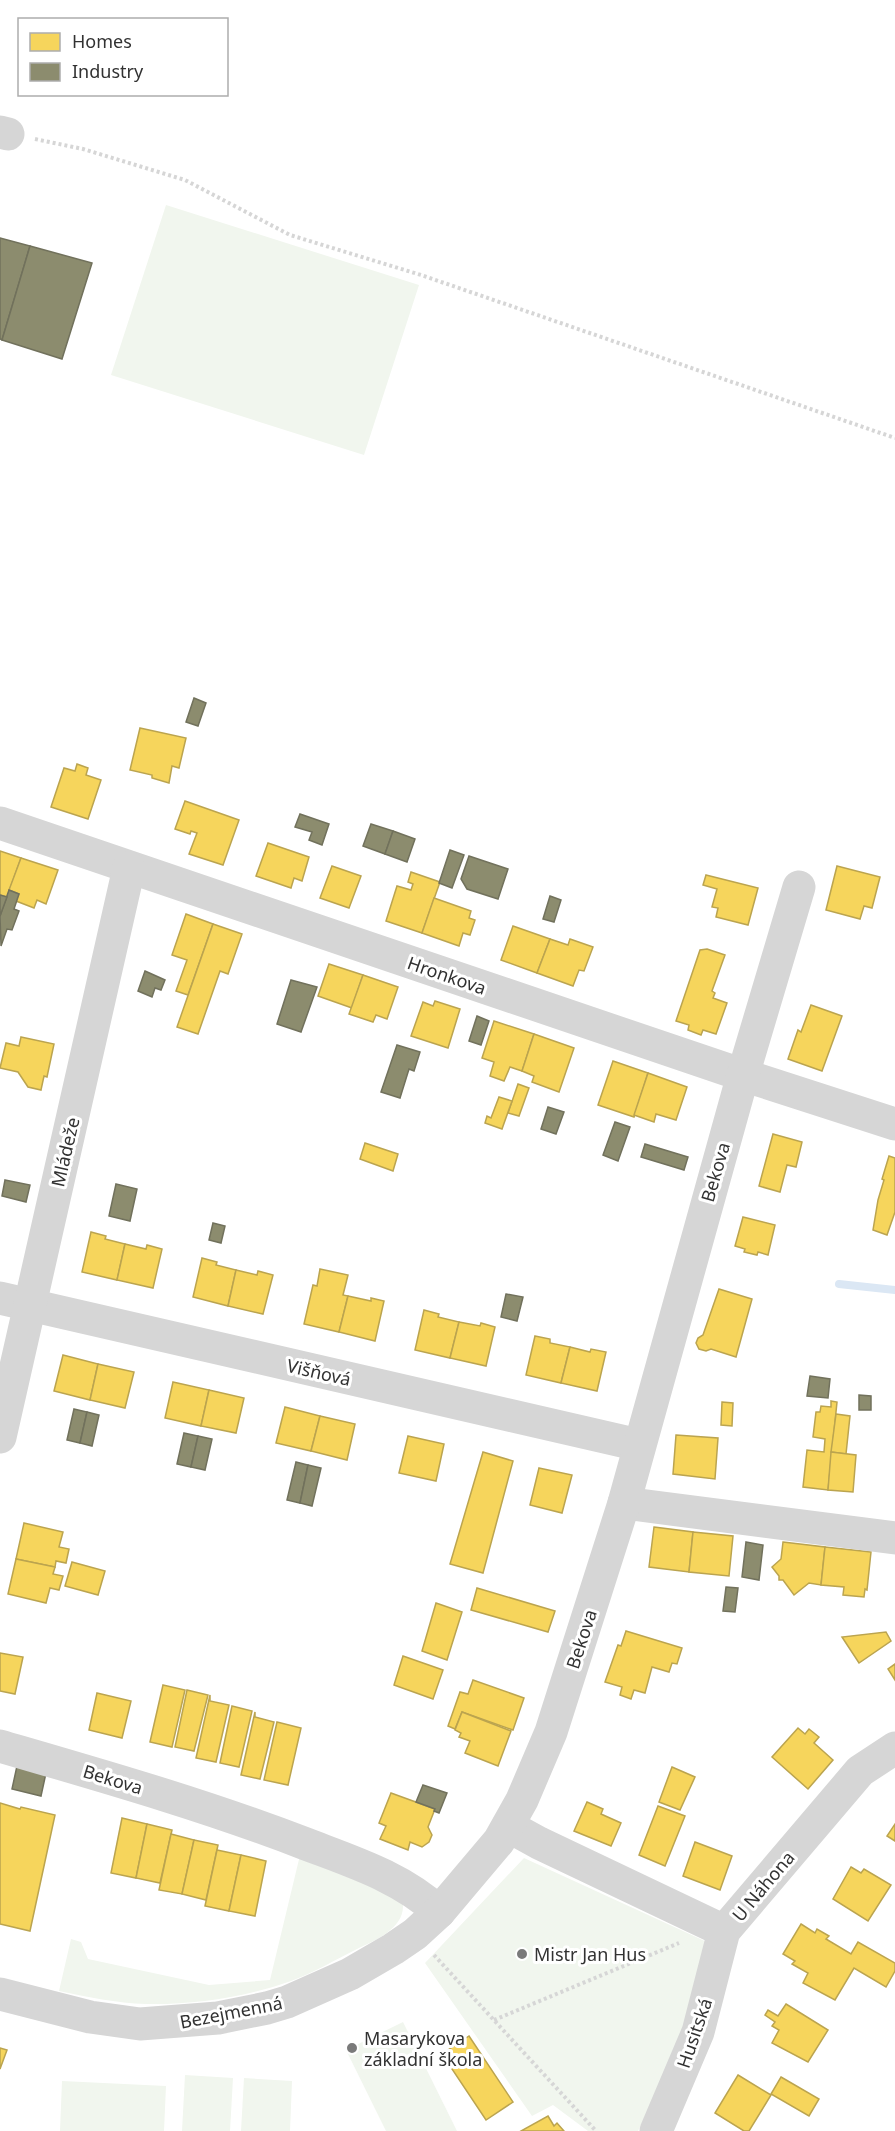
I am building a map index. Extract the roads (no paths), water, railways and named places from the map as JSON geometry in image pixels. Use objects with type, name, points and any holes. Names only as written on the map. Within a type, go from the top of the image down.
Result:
[{"type":"street","name":"Hronkova","points":[[0,823],[743,1075],[895,1124]]},
{"type":"street","name":"Mládeže","points":[[0,1437],[15,1302],[129,868]]},
{"type":"street","name":"Bekova","points":[[0,1746],[188,1802],[276,1832],[383,1874],[421,1895],[439,1912],[480,1865],[508,1826],[551,1732],[624,1503],[743,1075],[799,887]]},
{"type":"street","name":"Višňová","points":[[15,1302],[639,1445]]},
{"type":"street","points":[[624,1503],[895,1538]]},
{"type":"street","name":"U Náhona","points":[[508,1826],[720,1930],[860,1771],[895,1748]]},
{"type":"street","name":"Bezejmenná","points":[[0,1994],[90,2017],[132,2023],[168,2023],[218,2018],[287,2002],[350,1974],[415,1934],[439,1912]]},
{"type":"street","name":"Husitská","points":[[656,2131],[698,2032],[720,1930]]},
{"type":"waterway","points":[[839,1284],[895,1290]]},
{"type":"place","name":"Mistr Jan Hus","points":[[522,1954]]},
{"type":"place","name":"Masarykova základní škola","points":[[352,2048]]}]
